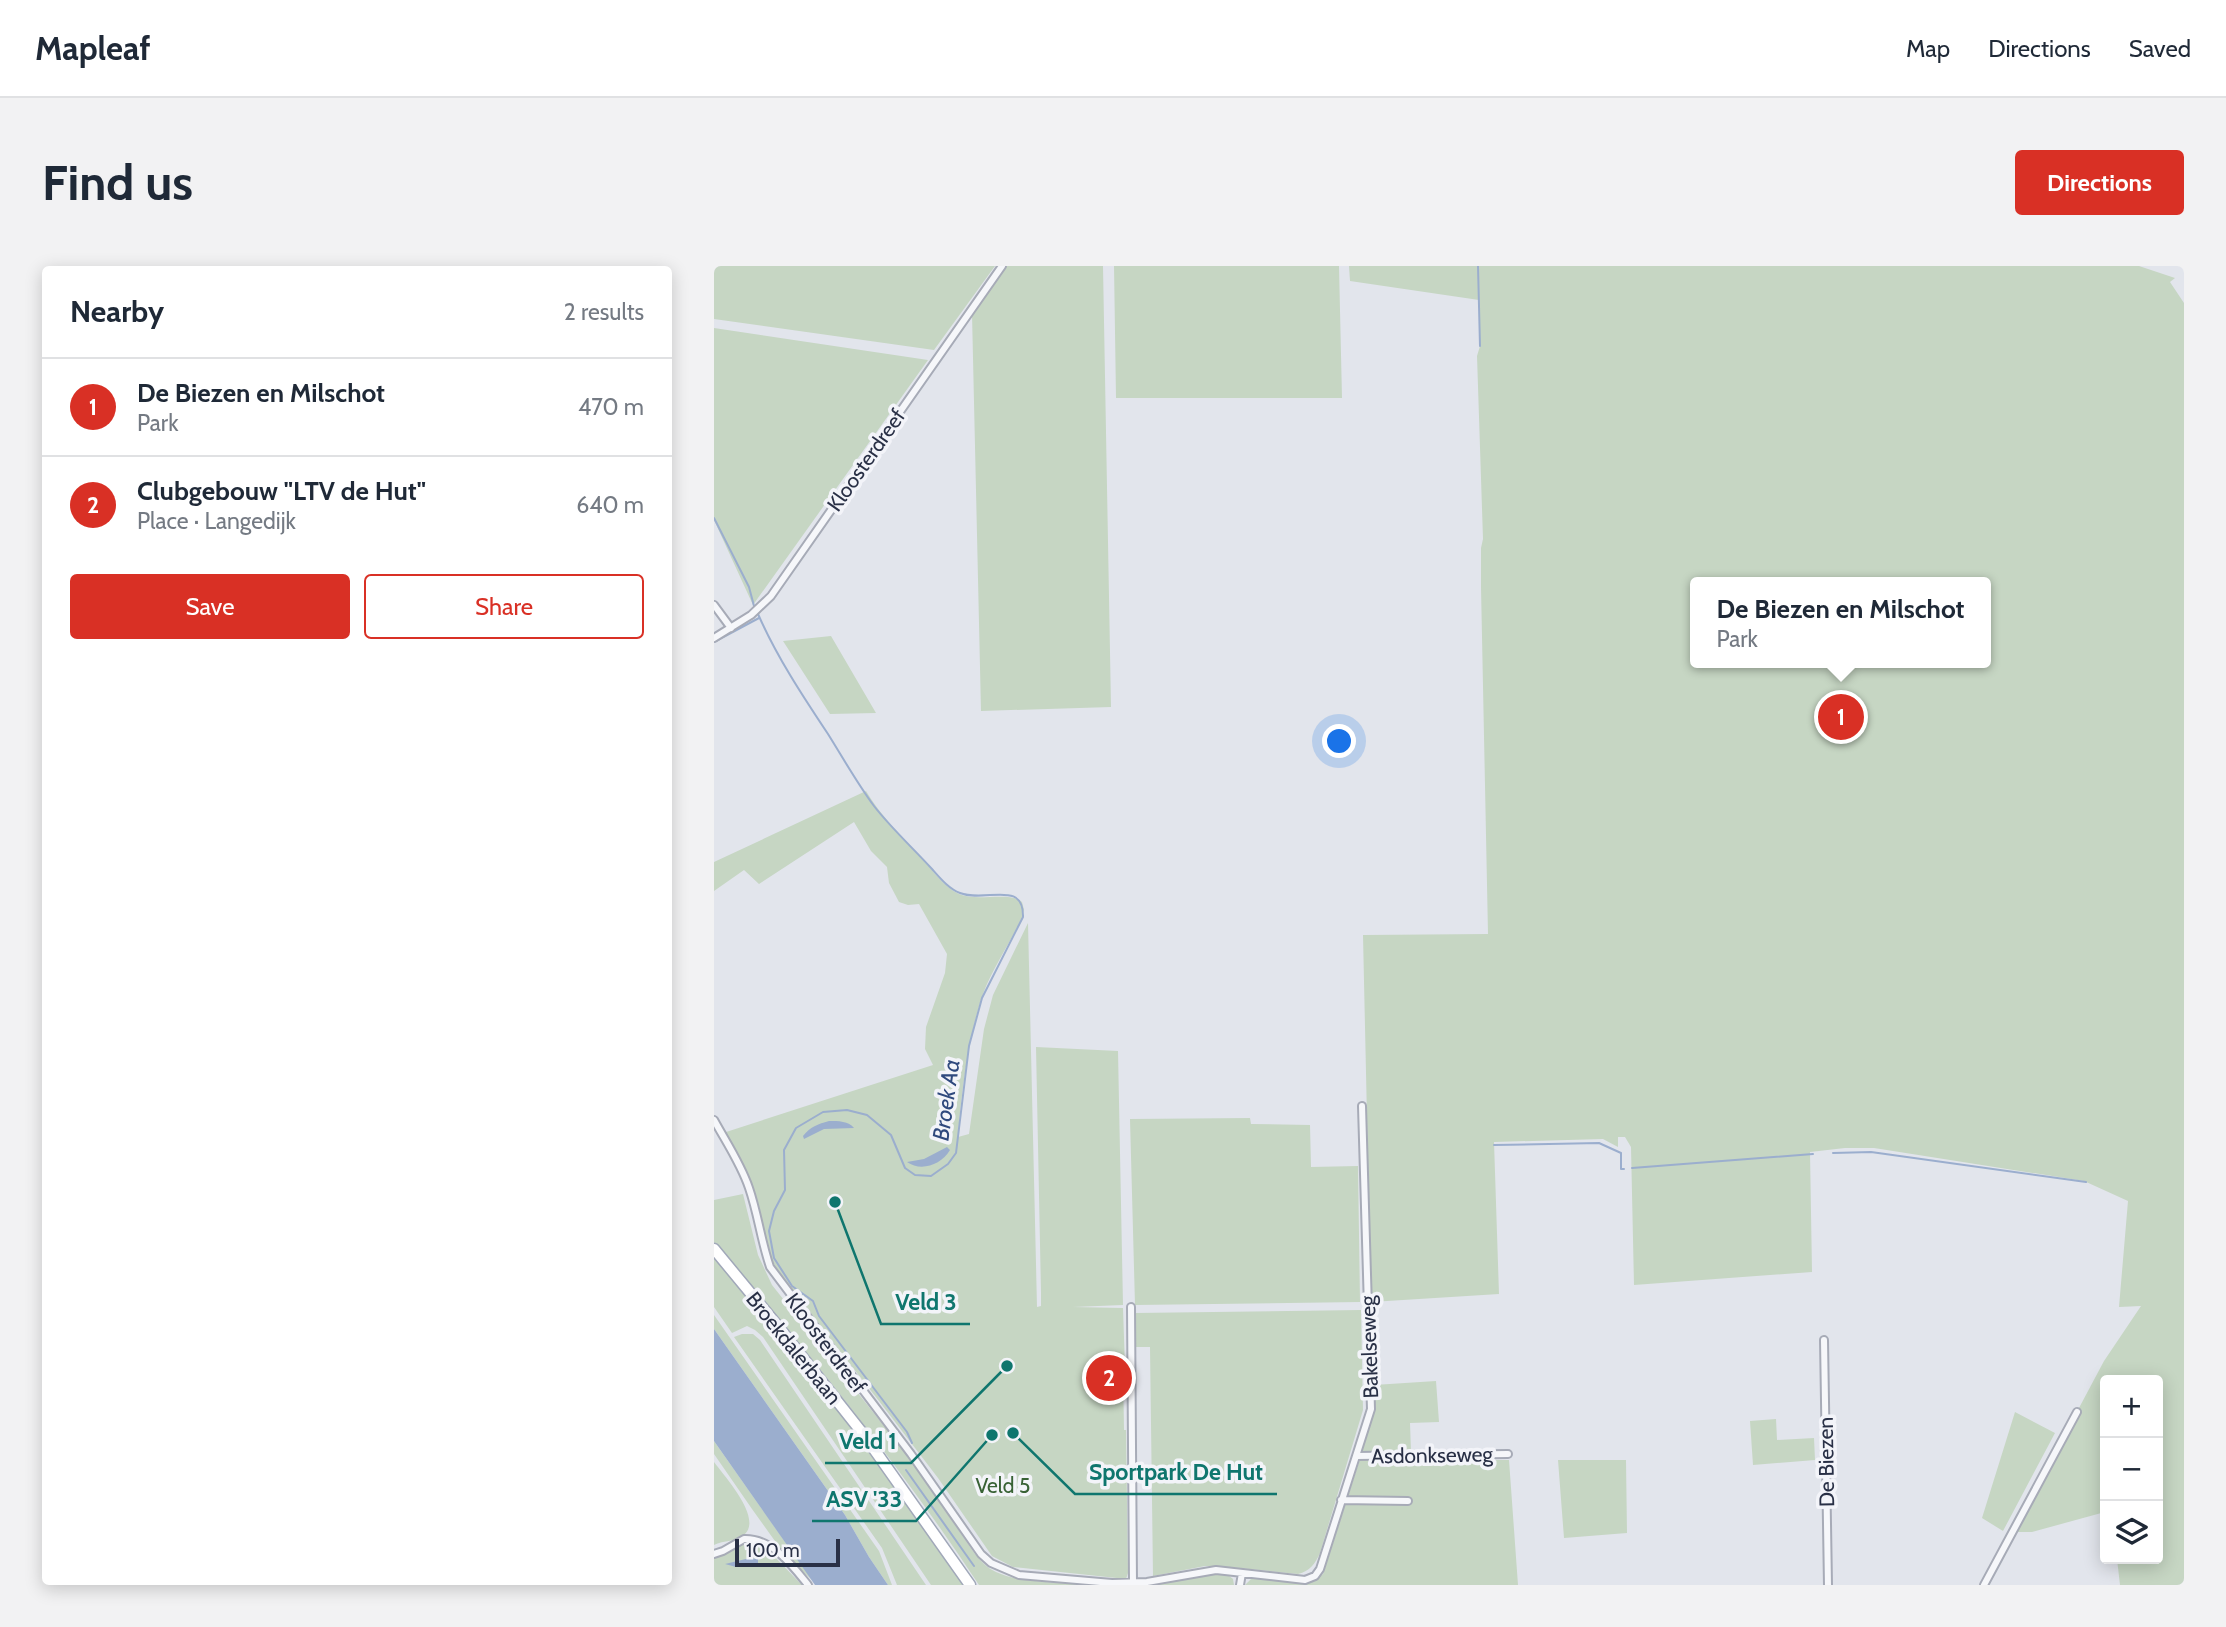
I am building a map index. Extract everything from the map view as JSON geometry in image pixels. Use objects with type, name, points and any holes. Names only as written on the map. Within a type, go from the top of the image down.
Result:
[{"type":"main road","name":"Broekdalerbaan","points":[[714,1249],[863,1435],[970,1585]]},
{"type":"street","name":"Kloosterdreef","points":[[714,638],[751,615],[771,596],[1002,266]]},
{"type":"street","points":[[714,605],[731,628]]},
{"type":"street","name":"Bakelseweg","points":[[1242,1573],[1305,1580],[1315,1576],[1320,1569],[1371,1409],[1362,1106]]},
{"type":"street","name":"Kloosterdreef","points":[[714,1120],[744,1173],[770,1267],[990,1563],[1019,1575],[1133,1583],[1209,1570],[1242,1573]]},
{"type":"street","points":[[1130,1307],[1133,1583]]},
{"type":"street","name":"De Biezen","points":[[1824,1340],[1828,1585]]},
{"type":"street","points":[[1984,1585],[2077,1412]]},
{"type":"street","name":"Asdonkseweg","points":[[1356,1457],[1508,1454]]},
{"type":"street","points":[[1341,1500],[1408,1501]]},
{"type":"street","points":[[714,1554],[744,1539],[764,1543],[773,1548],[808,1585]]},
{"type":"street","points":[[1240,1585],[1242,1573]]},
{"type":"green space","points":[[714,266],[995,266],[934,350],[714,319]]},
{"type":"green space","points":[[1007,266],[1103,266],[1111,707],[981,711],[972,314]]},
{"type":"green space","points":[[1114,266],[1339,266],[1342,398],[1116,398]]},
{"type":"green space","points":[[1349,266],[2139,266],[2175,278],[2170,282],[2184,303],[2184,1585],[2120,1585],[2118,1564],[2163,1564],[2163,1375],[2100,1375],[2100,1513],[2032,1532],[2013,1532],[2104,1361],[2141,1306],[2119,1307],[2128,1201],[2084,1181],[1874,1148],[1810,1152],[1812,1272],[1634,1285],[1631,1147],[1625,1137],[1618,1137],[1618,1147],[1603,1139],[1494,1142],[1499,1294],[1371,1302],[1363,935],[1488,934],[1481,587],[1483,539],[1477,356],[1480,346],[1479,300],[1350,281]]},
{"type":"green space","points":[[714,328],[928,360],[753,605],[714,520]]},
{"type":"green space","points":[[831,636],[876,713],[830,714],[783,641]]},
{"type":"green space","name":"Veld 5","points":[[866,791],[892,826],[948,887],[966,896],[1010,897],[1022,902],[1022,917],[992,974],[978,1010],[966,1064],[958,1137],[969,1134],[984,1029],[993,995],[1028,923],[1037,1307],[1041,1306],[1041,1293],[1036,1047],[1118,1051],[1123,1305],[1073,1307],[1123,1308],[1126,1579],[1013,1567],[992,1556],[938,1478],[782,1278],[769,1255],[748,1175],[723,1133],[933,1065],[925,1049],[926,1027],[945,973],[947,954],[919,904],[899,902],[889,883],[887,867],[871,851],[854,822],[759,884],[744,870],[714,891],[714,862]]},
{"type":"green space","points":[[1250,1118],[1251,1124],[1310,1125],[1311,1167],[1358,1166],[1360,1302],[1135,1305],[1130,1119]]},
{"type":"green space","points":[[743,1194],[758,1255],[772,1285],[904,1451],[975,1554],[987,1566],[1006,1576],[1043,1582],[1092,1585],[979,1585],[852,1409],[714,1242],[714,1200]]},
{"type":"green space","points":[[714,1257],[844,1418],[966,1585],[931,1585],[763,1337],[747,1326],[732,1333],[714,1307]]},
{"type":"green space","points":[[1361,1310],[1363,1410],[1320,1553],[1314,1564],[1298,1574],[1205,1566],[1153,1576],[1150,1347],[1135,1347],[1135,1313]]},
{"type":"green space","points":[[714,1315],[879,1551],[892,1585],[888,1585],[845,1515],[714,1329]]},
{"type":"green space","points":[[753,1334],[760,1340],[926,1585],[897,1585],[882,1548],[734,1337]]},
{"type":"green space","points":[[1436,1381],[1439,1422],[1410,1423],[1411,1452],[1362,1452],[1374,1412],[1374,1385]]},
{"type":"green space","points":[[2015,1412],[2055,1433],[2003,1531],[1982,1518]]},
{"type":"green space","points":[[1776,1419],[1777,1440],[1814,1438],[1815,1460],[1753,1465],[1750,1421]]},
{"type":"green space","points":[[714,1441],[812,1580],[785,1555],[752,1509],[714,1454]]},
{"type":"green space","points":[[1360,1459],[1509,1460],[1518,1585],[1245,1585],[1252,1578],[1310,1583],[1323,1574]]},
{"type":"green space","points":[[1558,1460],[1626,1460],[1627,1533],[1564,1538]]},
{"type":"green space","points":[[714,1462],[746,1508],[749,1527],[742,1537],[714,1545]]},
{"type":"green space","points":[[752,1544],[770,1552],[802,1585],[714,1585],[714,1556],[741,1545]]},
{"type":"green space","points":[[1213,1573],[1228,1575],[1233,1579],[1234,1585],[1155,1585]]},
{"type":"water","points":[[829,1121],[840,1121],[854,1128],[824,1129],[804,1139],[803,1136],[811,1128]]},
{"type":"water","points":[[947,1147],[950,1150],[936,1163],[924,1167],[907,1162],[924,1159]]},
{"type":"water","points":[[714,1329],[845,1515],[888,1585],[815,1585],[714,1441]]},
{"type":"water","points":[[750,1558],[758,1559],[755,1567],[725,1564]]},
{"type":"waterway","points":[[1478,266],[1480,346]]},
{"type":"waterway","name":"Broek Aa","points":[[714,518],[749,587],[754,606]]},
{"type":"waterway","name":"Broek Aa","points":[[758,614],[799,690],[874,806],[888,822],[952,889],[970,895],[1010,895],[1022,905],[1023,917],[982,998],[969,1046],[956,1153],[948,1164],[931,1176],[915,1175],[905,1168],[891,1135],[867,1115],[847,1110],[823,1112],[796,1128],[784,1150],[785,1190],[774,1211],[769,1231],[774,1258],[792,1286],[813,1301],[819,1316],[907,1432],[912,1443]]},
{"type":"waterway","points":[[714,642],[759,618]]},
{"type":"waterway","points":[[1494,1145],[1599,1143],[1621,1153],[1621,1169],[1624,1169]]},
{"type":"waterway","points":[[1833,1153],[1871,1152],[2086,1182]]},
{"type":"waterway","points":[[1632,1168],[1813,1154]]},
{"type":"waterway","points":[[906,1470],[974,1566]]},
{"type":"place","name":"De Biezen en Milschot","points":[[1841,717]]},
{"type":"place","name":"Veld 3","points":[[835,1202]]},
{"type":"place","name":"Veld 1","points":[[1007,1366]]},
{"type":"place","name":"Clubgebouw \"LTV de Hut\"","points":[[1109,1378]]},
{"type":"place","name":"Sportpark De Hut","points":[[1013,1433]]},
{"type":"place","name":"ASV '33","points":[[992,1435]]}]
